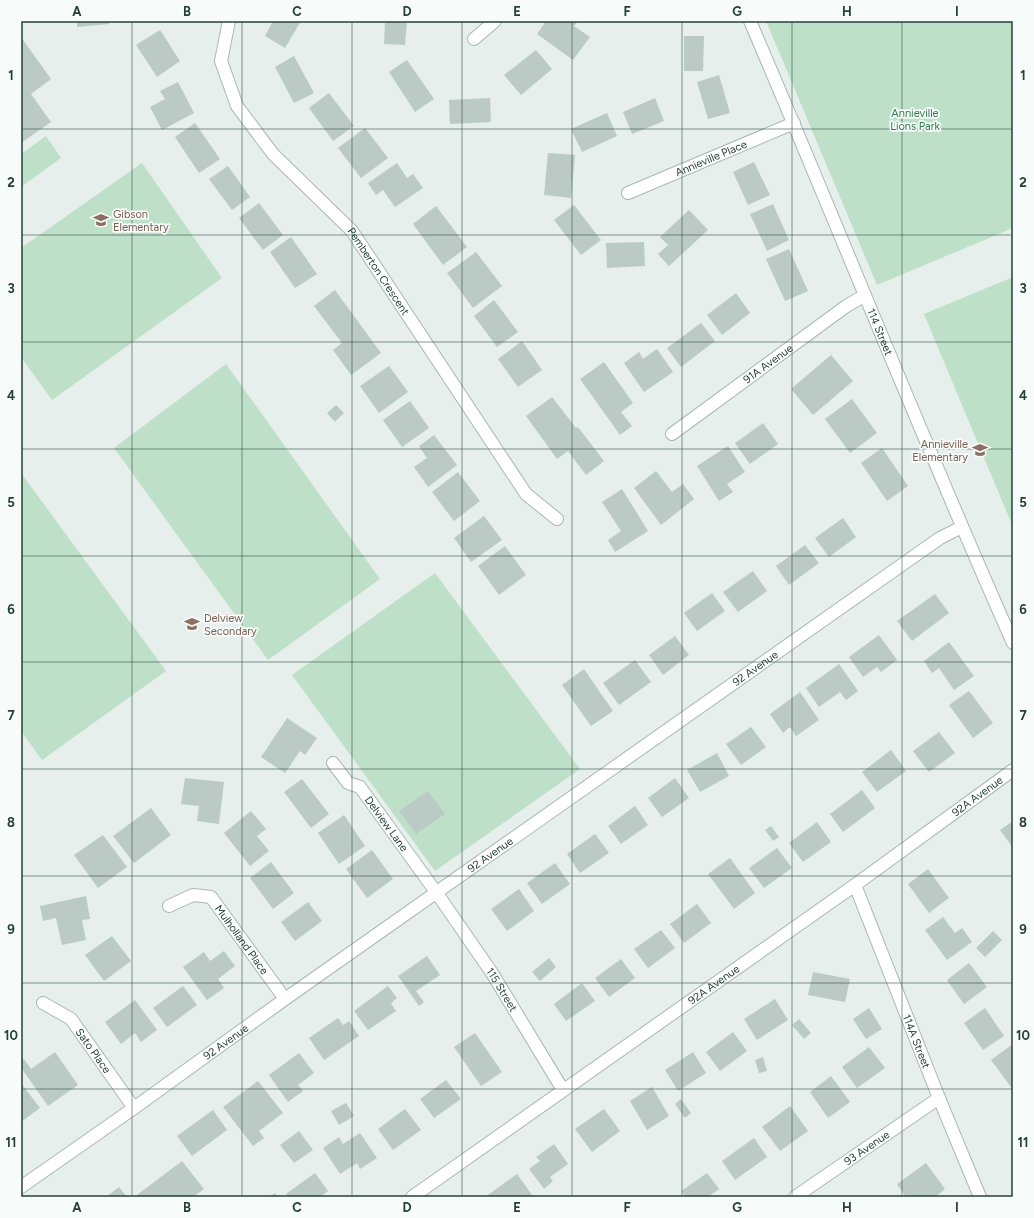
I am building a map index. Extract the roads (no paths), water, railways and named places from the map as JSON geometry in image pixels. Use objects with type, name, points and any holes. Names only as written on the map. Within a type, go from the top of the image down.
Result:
[{"type":"street","name":"Pemberton Crescent","points":[[229,21],[221,61],[237,106],[273,154],[352,231],[526,494],[557,519]]},
{"type":"street","points":[[474,40],[495,21]]},
{"type":"street","name":"114 Street","points":[[750,21],[962,527],[1013,643]]},
{"type":"street","name":"Annieville Place","points":[[628,193],[794,123]]},
{"type":"street","name":"91A Avenue","points":[[672,434],[844,307],[865,295]]},
{"type":"street","name":"92 Avenue","points":[[21,1187],[134,1108],[285,998],[940,538],[962,527]]},
{"type":"street","name":"Delview Lane","points":[[332,763],[348,784],[360,787],[436,892]]},
{"type":"street","name":"92A Avenue","points":[[412,1197],[855,885],[1013,770]]},
{"type":"street","name":"114A Street","points":[[855,885],[939,1098],[980,1197]]},
{"type":"street","name":"115 Street","points":[[436,892],[492,973],[563,1090]]},
{"type":"street","name":"Mulholland Place","points":[[168,906],[193,896],[211,897],[285,998]]},
{"type":"street","name":"Sato Place","points":[[43,1003],[71,1020],[134,1108]]},
{"type":"street","name":"93 Avenue","points":[[795,1197],[939,1098]]},
{"type":"place","name":"Gibson Elementary","points":[[101,220]]},
{"type":"place","name":"Annieville Elementary","points":[[980,450]]},
{"type":"place","name":"Delview Secondary","points":[[192,624]]},
{"type":"park label","name":"Annieville Lions Park","points":[[915,119]]}]
